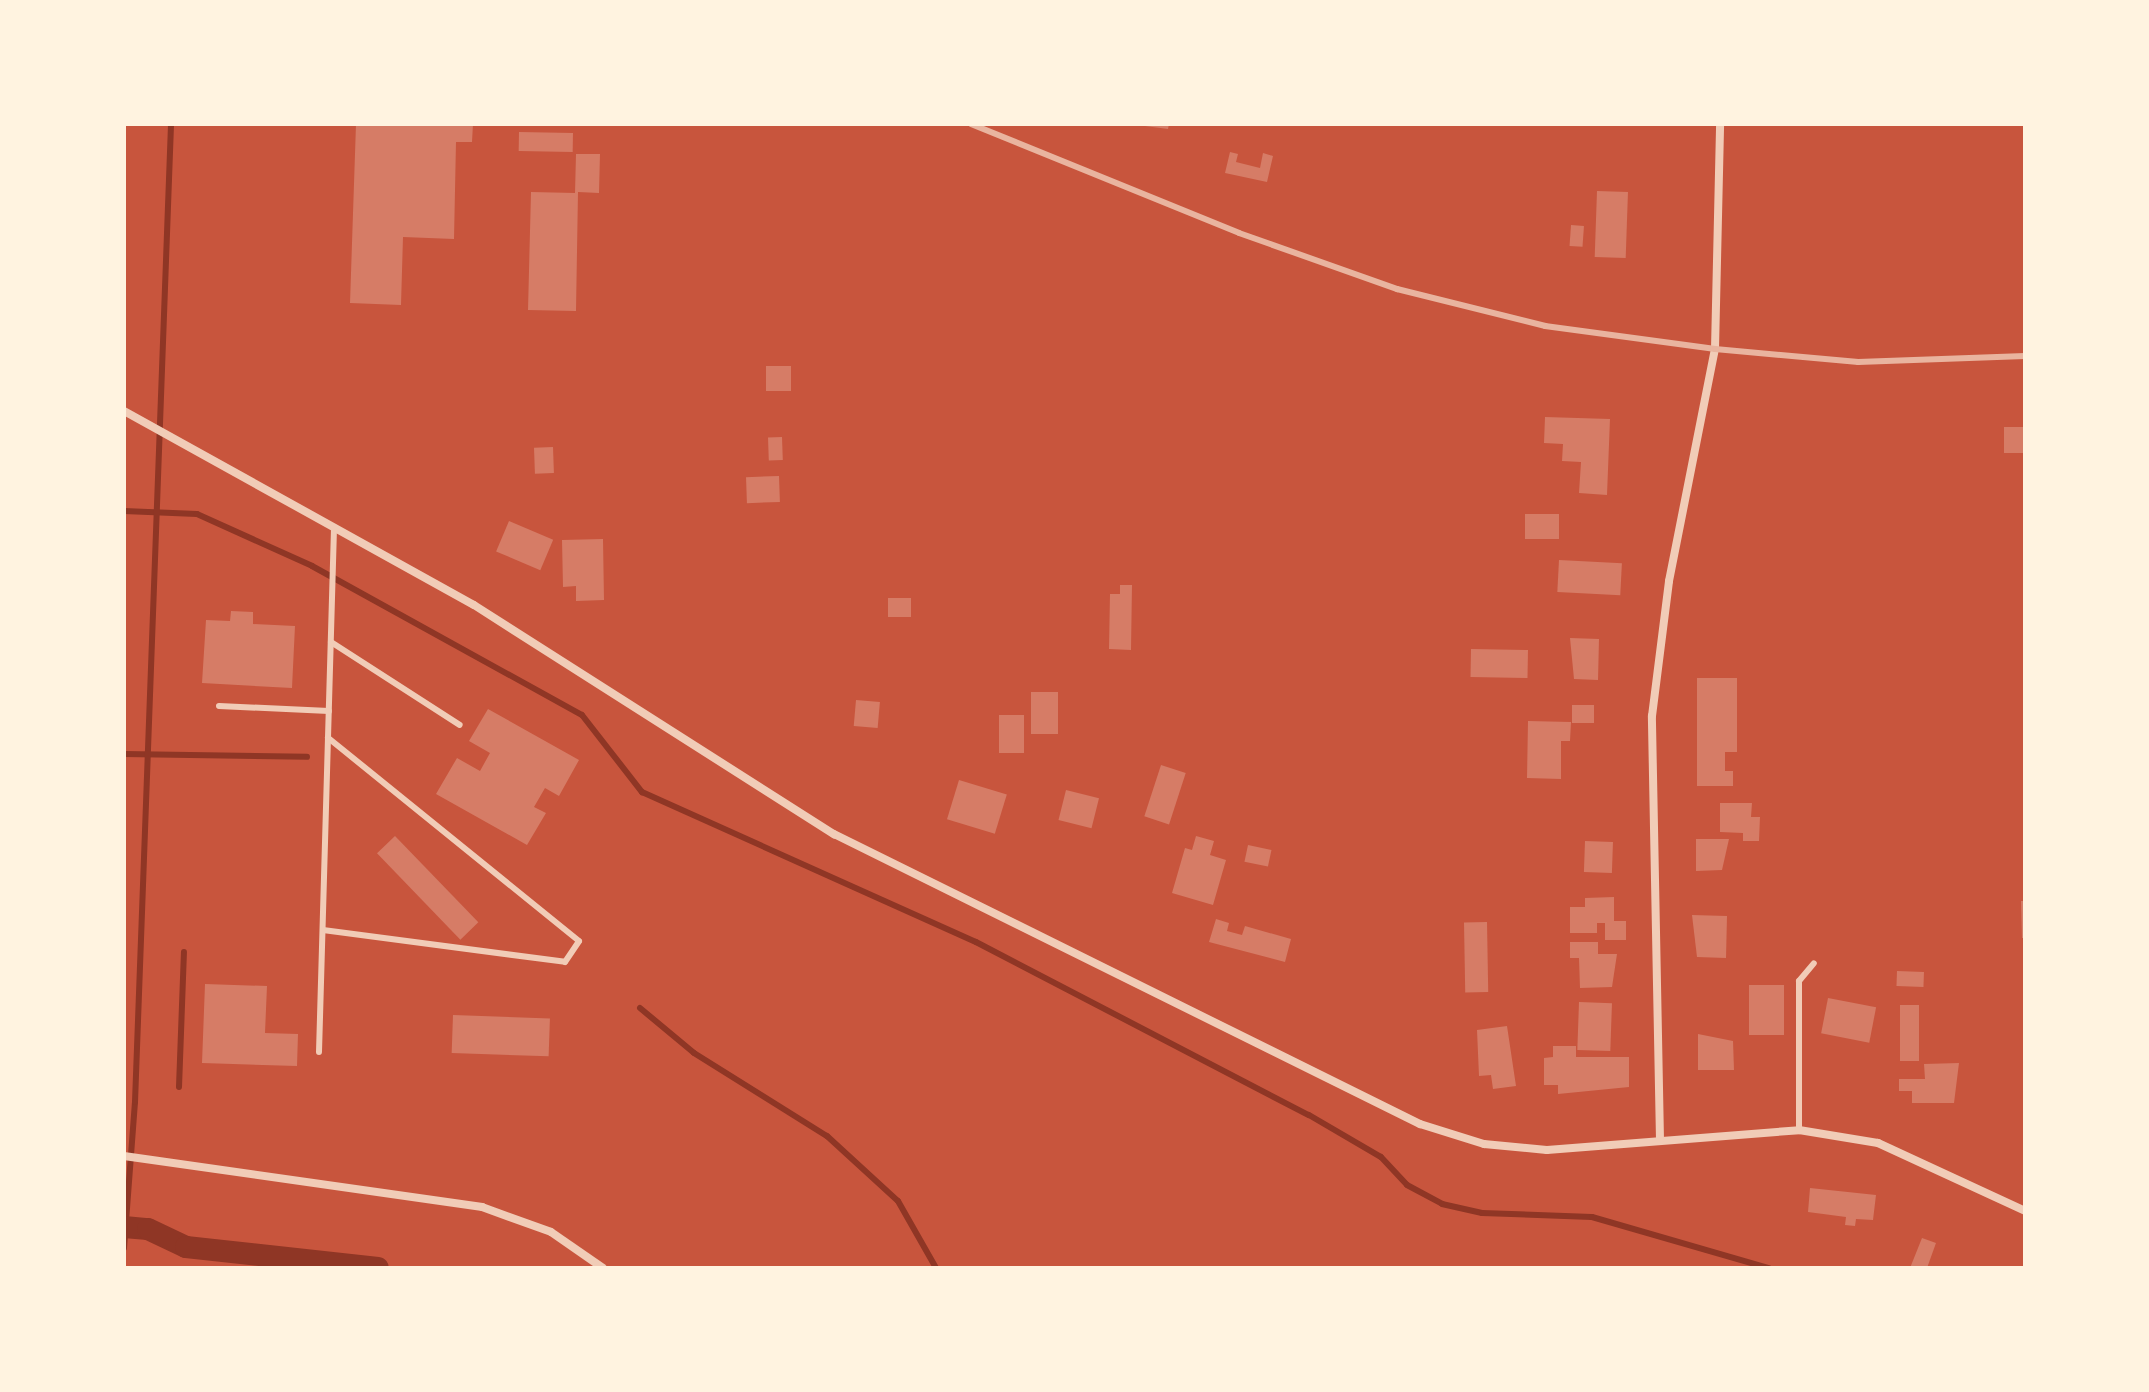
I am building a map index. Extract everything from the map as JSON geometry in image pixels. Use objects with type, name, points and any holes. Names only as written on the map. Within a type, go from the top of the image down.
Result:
[{"type":"street","points":[[1660,1140],[1652,716],[1669,581],[1715,349],[1720,124]]},
{"type":"street","points":[[124,411],[474,605],[834,834],[1420,1124],[1484,1144],[1547,1150],[1799,1130],[1878,1143],[2025,1211]]},
{"type":"street","points":[[124,1156],[482,1207],[551,1232],[603,1268]]},
{"type":"lane","points":[[319,1052],[334,528]]},
{"type":"lane","points":[[331,642],[460,725]]},
{"type":"lane","points":[[219,706],[329,711]]},
{"type":"lane","points":[[323,930],[565,962],[579,941],[328,738]]},
{"type":"lane","points":[[1799,1130],[1799,981],[1814,963]]},
{"type":"building","points":[[356,124],[473,124],[472,142],[456,142],[454,239],[403,237],[401,305],[350,303]]},
{"type":"building","points":[[1145,124],[1169,124],[1168,129]]},
{"type":"building","points":[[519,132],[573,133],[573,152],[519,151]]},
{"type":"building","points":[[1230,152],[1238,154],[1236,162],[1260,168],[1263,153],[1273,156],[1267,182],[1225,173]]},
{"type":"building","points":[[576,154],[600,154],[599,193],[578,192],[576,311],[528,310],[531,192],[575,193]]},
{"type":"building","points":[[1597,191],[1628,192],[1626,258],[1595,257]]},
{"type":"building","points":[[1571,225],[1584,226],[1583,247],[1570,246]]},
{"type":"building","points":[[766,366],[791,366],[791,391],[766,391]]},
{"type":"building","points":[[1545,417],[1610,419],[1607,495],[1579,493],[1581,462],[1562,461],[1563,444],[1544,443]]},
{"type":"building","points":[[2004,427],[2025,427],[2025,453],[2004,453]]},
{"type":"building","points":[[768,437],[782,437],[783,460],[769,460]]},
{"type":"building","points":[[553,447],[554,473],[535,474],[534,448]]},
{"type":"building","points":[[779,476],[780,502],[747,503],[746,477]]},
{"type":"building","points":[[1525,514],[1559,514],[1559,539],[1525,539]]},
{"type":"building","points":[[509,521],[553,540],[540,570],[496,551]]},
{"type":"building","points":[[603,539],[604,600],[576,601],[576,586],[563,587],[562,540]]},
{"type":"building","points":[[1559,560],[1622,563],[1620,595],[1557,592]]},
{"type":"building","points":[[1120,585],[1132,585],[1131,650],[1109,649],[1110,594],[1120,594]]},
{"type":"building","points":[[888,598],[911,598],[911,617],[888,617]]},
{"type":"building","points":[[231,611],[253,612],[253,624],[295,626],[292,688],[202,683],[206,620],[230,621]]},
{"type":"building","points":[[1570,638],[1599,639],[1598,680],[1574,679]]},
{"type":"building","points":[[1471,649],[1528,650],[1528,678],[1471,677]]},
{"type":"building","points":[[1697,678],[1737,678],[1737,752],[1725,752],[1725,771],[1733,771],[1733,786],[1697,786]]},
{"type":"building","points":[[1031,692],[1058,692],[1058,734],[1031,734]]},
{"type":"building","points":[[856,700],[880,702],[878,728],[854,726]]},
{"type":"building","points":[[1572,705],[1594,705],[1594,723],[1572,723]]},
{"type":"building","points":[[488,709],[579,760],[559,796],[545,788],[534,807],[546,813],[527,845],[436,794],[457,758],[480,771],[490,753],[469,741]]},
{"type":"building","points":[[999,715],[1024,715],[1024,753],[999,753]]},
{"type":"building","points":[[1528,721],[1571,722],[1570,741],[1561,741],[1561,779],[1527,778]]},
{"type":"building","points":[[1161,765],[1186,773],[1169,824],[1144,816]]},
{"type":"building","points":[[959,780],[1007,795],[995,834],[947,819]]},
{"type":"building","points":[[1066,790],[1099,798],[1091,828],[1059,820]]},
{"type":"building","points":[[1720,803],[1752,803],[1751,817],[1760,817],[1759,841],[1743,841],[1743,833],[1720,832]]},
{"type":"building","points":[[395,836],[478,922],[460,940],[377,853]]},
{"type":"building","points":[[1196,836],[1214,841],[1210,855],[1226,860],[1213,905],[1172,893],[1185,848],[1192,850]]},
{"type":"building","points":[[1696,839],[1729,839],[1722,870],[1696,871]]},
{"type":"building","points":[[1585,841],[1613,842],[1612,873],[1584,872]]},
{"type":"building","points":[[1248,845],[1271,850],[1268,867],[1244,862]]},
{"type":"building","points":[[1614,897],[1614,921],[1626,921],[1626,940],[1605,940],[1605,923],[1597,923],[1597,933],[1570,933],[1570,907],[1585,907],[1585,898]]},
{"type":"building","points":[[2021,901],[2025,901],[2025,938],[2022,938]]},
{"type":"building","points":[[1692,915],[1727,916],[1726,958],[1697,957]]},
{"type":"building","points":[[1216,919],[1229,923],[1227,931],[1242,935],[1245,926],[1291,939],[1285,962],[1209,942]]},
{"type":"building","points":[[1464,922],[1487,922],[1488,992],[1465,992]]},
{"type":"building","points":[[1570,942],[1598,942],[1598,954],[1617,954],[1612,987],[1580,988],[1579,958],[1570,958]]},
{"type":"building","points":[[1897,971],[1924,972],[1923,987],[1896,986]]},
{"type":"building","points":[[205,984],[267,986],[265,1033],[298,1034],[297,1066],[202,1063]]},
{"type":"building","points":[[1749,985],[1784,985],[1784,1035],[1749,1035]]},
{"type":"building","points":[[1828,998],[1876,1007],[1869,1043],[1821,1033]]},
{"type":"building","points":[[1579,1002],[1612,1003],[1610,1051],[1577,1050]]},
{"type":"building","points":[[1900,1005],[1919,1005],[1919,1061],[1900,1061]]},
{"type":"building","points":[[453,1015],[550,1018],[549,1056],[452,1053]]},
{"type":"building","points":[[1507,1026],[1516,1086],[1493,1089],[1491,1075],[1479,1076],[1477,1030]]},
{"type":"building","points":[[1698,1034],[1733,1041],[1734,1070],[1698,1070]]},
{"type":"building","points":[[1553,1046],[1576,1046],[1576,1057],[1629,1057],[1629,1087],[1558,1094],[1558,1085],[1544,1085],[1544,1058],[1553,1057]]},
{"type":"building","points":[[1959,1063],[1954,1103],[1912,1103],[1912,1091],[1899,1091],[1899,1079],[1925,1079],[1924,1064]]},
{"type":"building","points":[[1810,1188],[1876,1195],[1873,1220],[1856,1219],[1855,1226],[1845,1225],[1846,1217],[1808,1212]]},
{"type":"building","points":[[1922,1238],[1936,1243],[1927,1268],[1910,1268]]},
{"type":"waterway","points":[[124,1248],[135,1102],[171,124]]},
{"type":"waterway","points":[[124,511],[197,514],[312,566],[582,715],[642,792],[976,942],[1309,1115],[1381,1157],[1407,1185],[1442,1204],[1482,1213],[1592,1217],[1769,1268]]},
{"type":"waterway","points":[[124,754],[307,757]]},
{"type":"waterway","points":[[179,1087],[184,952]]},
{"type":"waterway","points":[[640,1008],[694,1053],[827,1136],[898,1201],[936,1268]]},
{"type":"waterway","points":[[124,1227],[148,1229],[186,1247],[378,1268]]},
{"type":"railway","points":[[971,124],[1239,233],[1397,289],[1545,326],[1715,349],[1858,362],[2025,356]]}]
